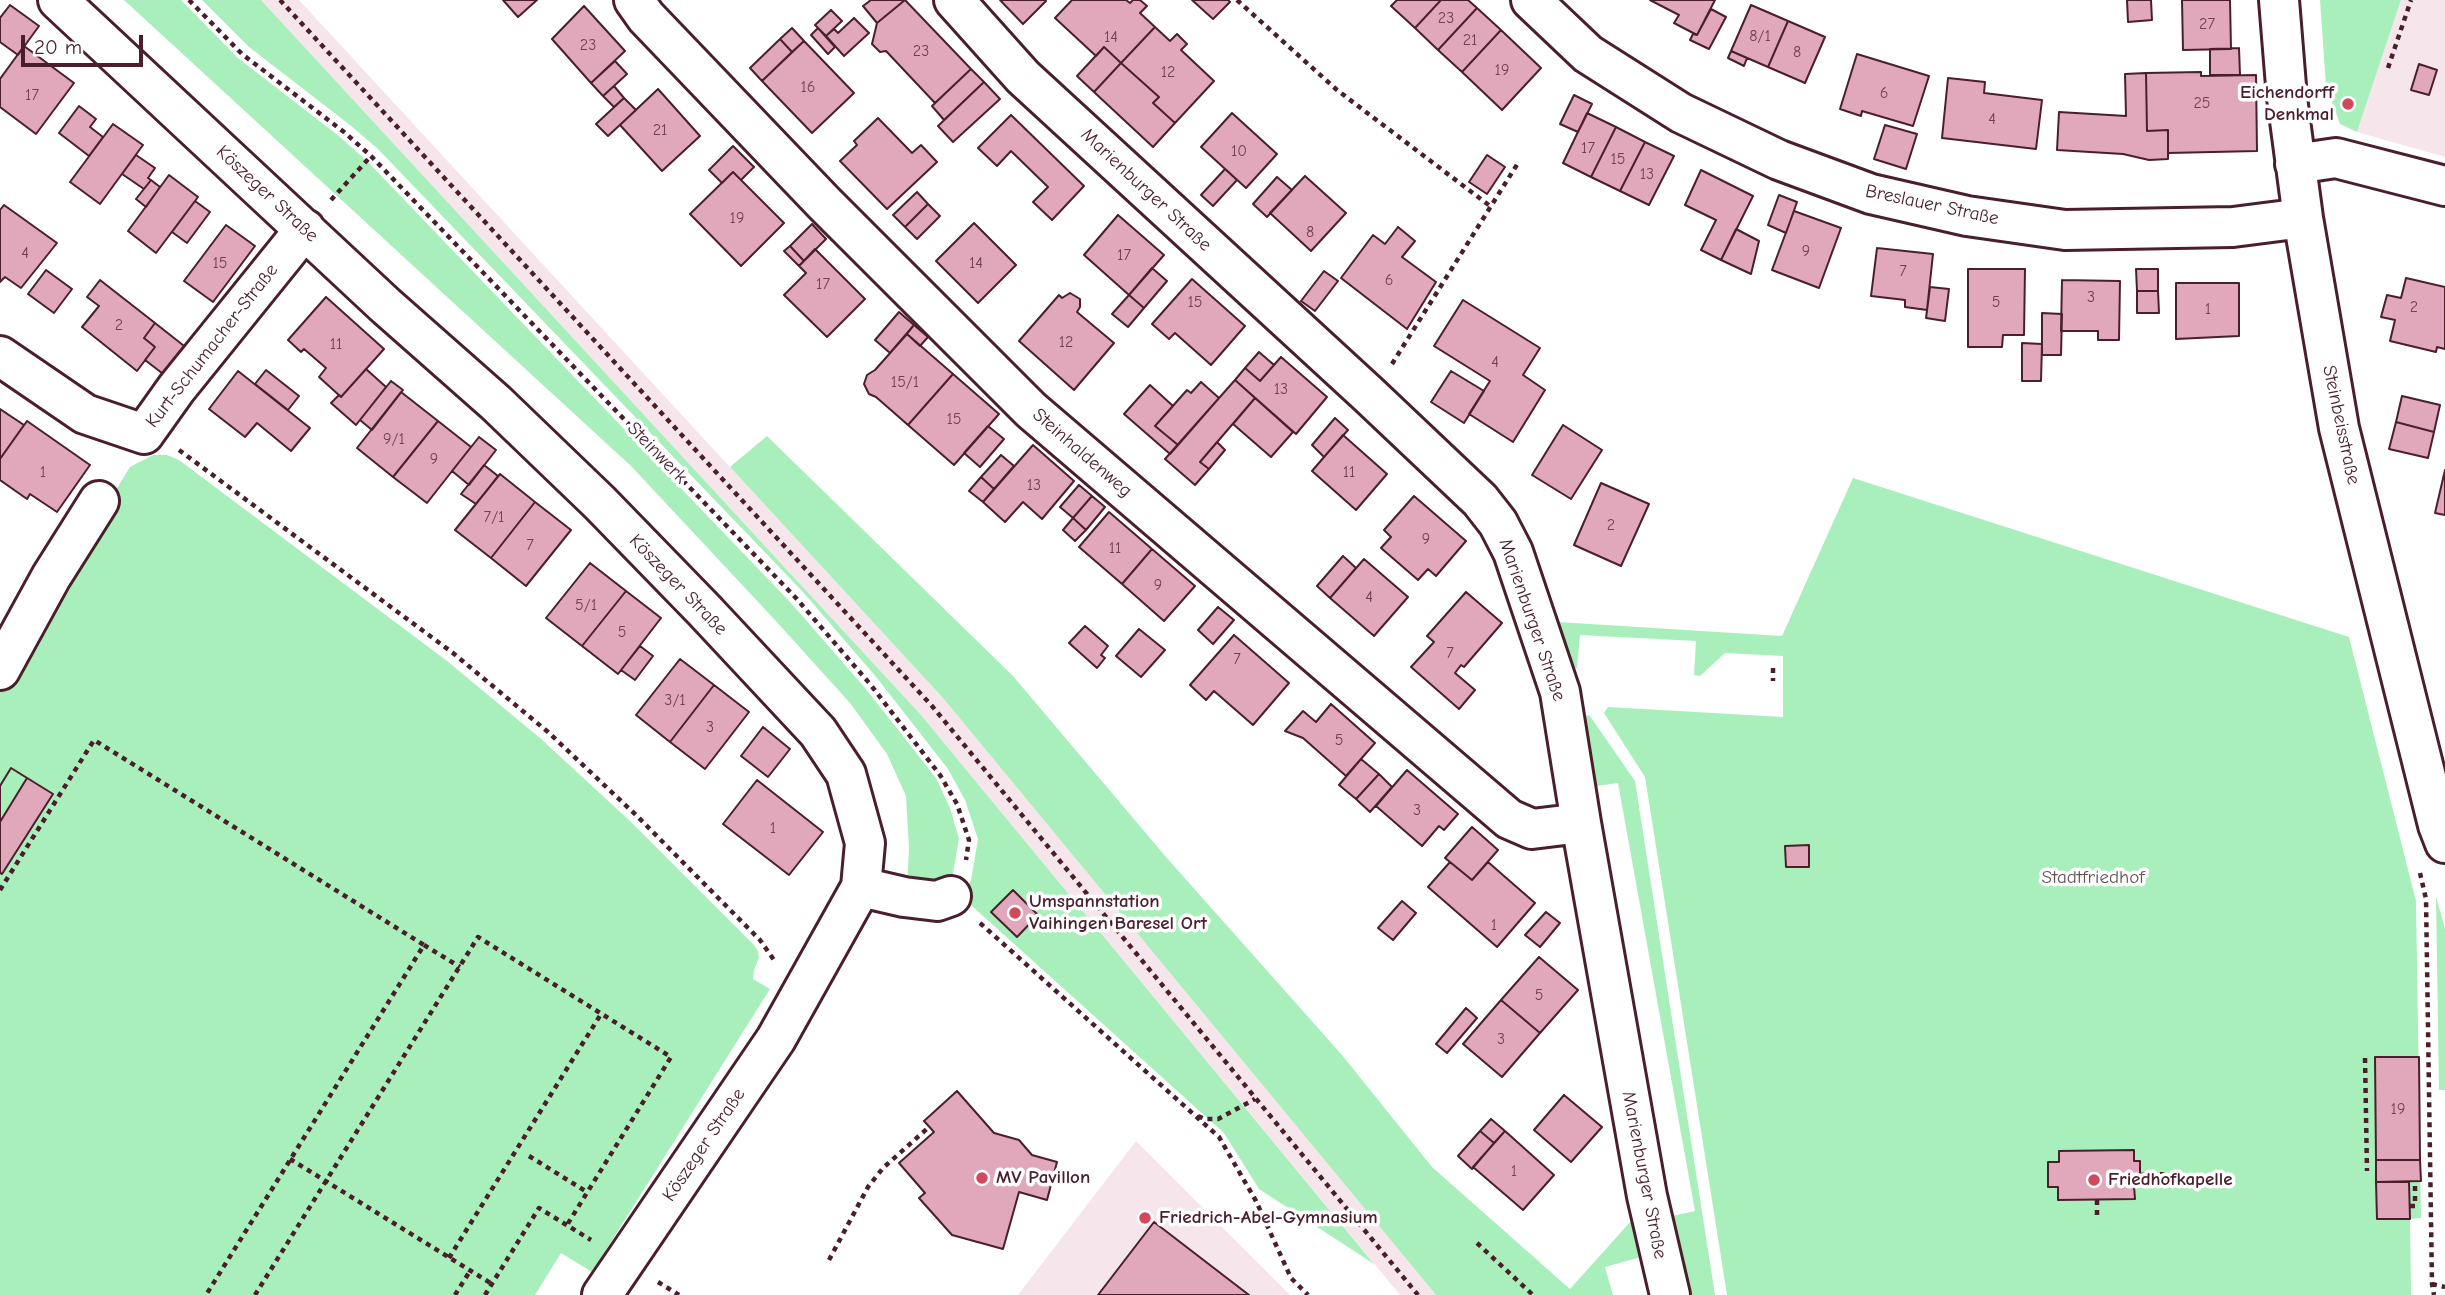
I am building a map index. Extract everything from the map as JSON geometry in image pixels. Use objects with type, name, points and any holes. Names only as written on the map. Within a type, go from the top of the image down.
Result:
[{"type":"street","name":"Köszeger Straße","points":[[58,0],[385,305],[496,403],[600,503],[818,732],[846,774],[865,843],[861,887],[776,1039],[602,1295]]},
{"type":"street","name":"Steinhaldenweg","points":[[634,0],[646,17],[824,203],[1031,410],[1509,819],[1532,829],[1581,823]]},
{"type":"street","name":"Marienburger Straße","points":[[954,0],[1023,77],[1368,394],[1479,500],[1498,523],[1513,552],[1560,692],[1647,1196],[1670,1295]]},
{"type":"street","name":"Breslauer Straße","points":[[1531,0],[1588,54],[1681,113],[1779,160],[1871,194],[1967,216],[2065,230],[2233,227],[2303,218]]},
{"type":"street","name":"Steinbeisstraße","points":[[2279,0],[2295,164],[2339,428],[2443,830]]},
{"type":"street","points":[[2295,164],[2336,158],[2445,186]]},
{"type":"street","name":"Kurt-Schumacher-Straße","points":[[0,356],[85,414],[144,434],[176,389],[305,229]]},
{"type":"street","points":[[0,670],[51,577],[99,501]]},
{"type":"street","points":[[861,887],[937,901],[951,896]]},
{"type":"path","name":"Steinwerk","points":[[189,0],[242,54],[371,156],[796,598],[870,684],[925,754],[957,804],[969,839],[962,877],[951,896]]},
{"type":"path","points":[[280,0],[932,706],[1418,1295]]},
{"type":"path","points":[[1237,0],[1337,90],[1490,206]]},
{"type":"path","points":[[2388,68],[2411,0]]},
{"type":"path","points":[[337,194],[371,156]]},
{"type":"path","points":[[1393,361],[1518,163]]},
{"type":"path","points":[[144,434],[164,440],[181,451],[453,653],[548,732],[637,816],[760,940],[801,998]]},
{"type":"path","points":[[1773,668],[1773,681]]},
{"type":"path","points":[[0,890],[94,740],[460,967]]},
{"type":"path","points":[[951,896],[1219,1137],[1256,1201],[1291,1278],[1308,1295]]},
{"type":"path","points":[[2426,899],[2434,1295]]},
{"type":"path","points":[[255,1295],[478,937],[671,1057],[567,1225]]},
{"type":"path","points":[[206,1295],[424,945]]},
{"type":"path","points":[[449,1258],[601,1014]]},
{"type":"path","points":[[2365,1058],[2367,1171]]},
{"type":"path","points":[[1194,1114],[1205,1119],[1218,1119],[1255,1099]]},
{"type":"path","points":[[829,1259],[868,1187],[883,1168],[929,1127]]},
{"type":"path","points":[[529,1156],[587,1192]]},
{"type":"path","points":[[290,1159],[492,1284]]},
{"type":"path","points":[[2140,1175],[2170,1174]]},
{"type":"path","points":[[2410,1206],[2415,1206],[2415,1181]]},
{"type":"path","points":[[2096,1199],[2097,1215]]},
{"type":"path","points":[[485,1295],[539,1208]]},
{"type":"path","points":[[1477,1243],[1533,1295]]},
{"type":"path","points":[[455,1295],[470,1271]]},
{"type":"path","points":[[2432,1284],[2445,1287]]},
{"type":"shaded area","points":[[261,0],[299,0],[943,698],[1436,1295],[1400,1295],[921,715]]},
{"type":"shaded area","points":[[2401,0],[2445,0],[2445,157],[2357,132]]},
{"type":"shaded area","name":"Friedrich-Abel-Gymnasium","points":[[1136,1141],[1290,1295],[1018,1295]]},
{"type":"green space","points":[[124,0],[181,0],[238,58],[367,161],[791,603],[865,688],[936,778],[950,808],[959,839],[953,873],[944,886],[907,887],[909,848],[906,796],[887,754],[850,703],[775,620],[631,466]]},
{"type":"green space","points":[[202,0],[261,0],[921,715],[1374,1264],[1259,1189],[1224,1133],[962,897],[971,880],[978,839],[965,800],[948,769],[877,678],[803,592],[378,149],[249,47]]},
{"type":"green space","points":[[2320,0],[2401,0],[2357,132],[2340,124],[2326,86]]},
{"type":"green space","points":[[767,436],[1013,676],[1166,857],[1342,1055],[1432,1167],[1570,1289],[1632,1220],[1641,1257],[1605,1267],[1613,1295],[1436,1295],[943,698],[730,467]]},
{"type":"green space","points":[[153,455],[167,455],[179,460],[447,661],[540,738],[631,822],[758,951],[759,958],[753,979],[770,989],[592,1272],[561,1253],[535,1295],[0,1295],[0,691],[59,581],[130,467]]},
{"type":"green space","name":"Stadtfriedhof","points":[[1853,478],[2349,637],[2416,901],[2421,1218],[2410,1219],[2411,1295],[1727,1295],[1645,777],[1604,713],[1608,707],[1783,717],[1783,656],[1725,653],[1700,676],[1694,675],[1696,641],[1580,635],[1577,668],[1573,668],[1558,622],[1782,636]]},
{"type":"green space","points":[[1587,715],[1635,781],[1715,1295],[1690,1295],[1678,1248],[1672,1216],[1695,1211],[1618,783],[1590,787],[1582,732]]},
{"type":"green space","points":[[2436,896],[2445,929],[2445,1090],[2439,1090]]},
{"type":"building","points":[[503,0],[537,0],[518,17]]},
{"type":"building","points":[[871,0],[905,0],[877,23],[863,6]]},
{"type":"building","points":[[905,0],[971,69],[935,103],[886,51],[880,52],[872,44],[877,23]]},
{"type":"building","points":[[1000,0],[1045,0],[1046,1],[1023,24]]},
{"type":"building","points":[[1072,0],[1126,0],[1130,3],[1140,0],[1147,6],[1140,13],[1155,27],[1121,63],[1104,47],[1096,56],[1055,18]]},
{"type":"building","points":[[1192,0],[1228,0],[1230,2],[1213,19]]},
{"type":"building","points":[[1397,0],[1441,0],[1415,28],[1391,6]]},
{"type":"building","points":[[1441,0],[1468,0],[1477,8],[1438,50],[1415,28]]},
{"type":"building","points":[[1650,0],[1715,0],[1697,35],[1674,23],[1679,15]]},
{"type":"building","points":[[2127,0],[2151,0],[2152,20],[2128,22]]},
{"type":"building","points":[[2182,0],[2230,0],[2231,49],[2183,50]]},
{"type":"building","points":[[10,5],[39,26],[18,55],[0,42],[0,18]]},
{"type":"building","points":[[1751,5],[1788,21],[1768,67],[1731,51]]},
{"type":"building","points":[[584,6],[625,51],[591,83],[552,39]]},
{"type":"building","points":[[1477,8],[1501,30],[1462,72],[1438,50]]},
{"type":"building","points":[[1711,9],[1726,17],[1709,49],[1690,40],[1693,34],[1697,35]]},
{"type":"building","points":[[831,10],[842,21],[826,36],[815,25]]},
{"type":"building","points":[[854,18],[869,33],[844,56],[826,36],[834,29],[838,33]]},
{"type":"building","points":[[1788,21],[1825,37],[1805,83],[1768,67]]},
{"type":"building","points":[[1155,27],[1170,41],[1177,34],[1187,44],[1181,50],[1214,81],[1175,123],[1153,103],[1159,97],[1121,63]]},
{"type":"building","points":[[792,28],[804,41],[792,52],[780,39]]},
{"type":"building","points":[[818,28],[835,47],[828,54],[811,35]]},
{"type":"building","points":[[1501,30],[1541,68],[1502,110],[1462,72]]},
{"type":"building","points":[[780,39],[792,52],[762,81],[750,68]]},
{"type":"building","points":[[804,41],[854,93],[812,133],[762,81]]},
{"type":"building","points":[[24,46],[74,83],[36,134],[0,107],[0,79]]},
{"type":"building","points":[[1104,47],[1121,63],[1094,92],[1077,76]]},
{"type":"building","points":[[2239,48],[2240,75],[2210,75],[2210,49]]},
{"type":"building","points":[[1731,51],[1747,58],[1744,66],[1728,58]]},
{"type":"building","points":[[1857,54],[1929,76],[1913,126],[1862,111],[1861,116],[1840,109]]},
{"type":"building","points":[[615,61],[627,74],[603,96],[591,83]]},
{"type":"building","points":[[1121,63],[1159,97],[1153,103],[1175,123],[1153,147],[1094,92]]},
{"type":"building","points":[[2419,64],[2437,70],[2429,95],[2411,90]]},
{"type":"building","points":[[971,69],[984,82],[944,120],[932,106]]},
{"type":"building","points":[[2201,72],[2201,76],[2256,75],[2257,151],[2168,153],[2168,130],[2147,131],[2146,73]]},
{"type":"building","points":[[2146,73],[2147,131],[2168,130],[2168,159],[2149,160],[2123,154],[2057,150],[2059,112],[2126,116],[2125,74]]},
{"type":"building","points":[[1948,78],[1985,82],[1984,93],[2042,100],[2036,149],[1942,138]]},
{"type":"building","points":[[984,82],[1000,99],[953,142],[938,126]]},
{"type":"building","points":[[614,86],[624,98],[614,107],[603,96]]},
{"type":"building","points":[[658,89],[700,136],[662,171],[620,125]]},
{"type":"building","points":[[1574,95],[1592,104],[1578,132],[1560,124]]},
{"type":"building","points":[[624,98],[636,110],[608,136],[596,124]]},
{"type":"building","points":[[79,106],[96,119],[90,127],[103,137],[89,156],[59,133]]},
{"type":"building","points":[[1232,113],[1277,154],[1246,188],[1201,147]]},
{"type":"building","points":[[1587,113],[1616,127],[1591,177],[1563,163]]},
{"type":"building","points":[[1011,115],[1084,186],[1052,220],[1033,202],[1048,187],[1011,151],[997,166],[978,148]]},
{"type":"building","points":[[878,118],[912,153],[921,145],[937,162],[887,209],[840,161],[857,145],[854,141]]},
{"type":"building","points":[[113,124],[143,145],[100,204],[70,182]]},
{"type":"building","points":[[1885,125],[1917,134],[1906,169],[1874,159]]},
{"type":"building","points":[[1616,127],[1645,142],[1620,191],[1591,177]]},
{"type":"building","points":[[1645,142],[1674,156],[1649,205],[1620,191]]},
{"type":"building","points":[[733,146],[754,167],[741,180],[733,172],[722,183],[709,170]]},
{"type":"building","points":[[136,155],[155,168],[144,189],[122,174]]},
{"type":"building","points":[[1487,155],[1505,167],[1487,194],[1469,182]]},
{"type":"building","points":[[1225,169],[1237,180],[1213,206],[1201,195]]},
{"type":"building","points":[[1701,170],[1753,196],[1721,260],[1701,250],[1716,220],[1685,205]]},
{"type":"building","points":[[733,172],[784,223],[741,266],[690,214]]},
{"type":"building","points":[[169,175],[198,197],[156,253],[128,231]]},
{"type":"building","points":[[1305,176],[1346,213],[1311,251],[1270,213]]},
{"type":"building","points":[[1277,177],[1292,190],[1267,217],[1253,204]]},
{"type":"building","points":[[151,180],[160,187],[146,207],[136,199]]},
{"type":"building","points":[[917,192],[928,204],[905,227],[893,215]]},
{"type":"building","points":[[1779,195],[1797,202],[1786,233],[1768,225]]},
{"type":"building","points":[[195,201],[210,212],[187,243],[172,232]]},
{"type":"building","points":[[928,204],[940,216],[917,239],[905,227]]},
{"type":"building","points":[[4,205],[57,243],[21,288],[5,277],[0,282],[0,210]]},
{"type":"building","points":[[1794,211],[1841,228],[1819,288],[1772,270]]},
{"type":"building","points":[[1118,215],[1164,255],[1129,295],[1084,255]]},
{"type":"building","points":[[974,223],[1016,265],[978,303],[936,261]]},
{"type":"building","points":[[812,224],[826,239],[804,261],[790,246]]},
{"type":"building","points":[[226,225],[255,246],[213,302],[184,281]]},
{"type":"building","points":[[1398,227],[1415,241],[1402,257],[1436,282],[1407,329],[1341,278],[1373,235],[1385,244]]},
{"type":"building","points":[[1736,229],[1759,241],[1751,274],[1721,260]]},
{"type":"building","points":[[790,246],[804,261],[799,266],[784,251]]},
{"type":"building","points":[[1877,248],[1933,254],[1927,310],[1905,307],[1905,300],[1871,296]]},
{"type":"building","points":[[815,249],[865,299],[827,337],[784,295],[806,273],[799,266]]},
{"type":"building","points":[[1152,268],[1167,281],[1144,308],[1129,295]]},
{"type":"building","points":[[1968,269],[2025,269],[2024,335],[2003,335],[2002,347],[1968,347]]},
{"type":"building","points":[[2136,269],[2158,269],[2158,291],[2137,291]]},
{"type":"building","points":[[46,270],[72,289],[54,313],[28,294]]},
{"type":"building","points":[[1324,271],[1338,281],[1315,311],[1301,301]]},
{"type":"building","points":[[2406,278],[2445,287],[2445,349],[2437,347],[2436,352],[2390,341],[2395,320],[2381,317],[2387,295],[2401,298]]},
{"type":"building","points":[[1192,279],[1245,326],[1211,365],[1175,333],[1169,339],[1152,324]]},
{"type":"building","points":[[100,280],[155,323],[144,338],[155,347],[137,371],[82,327],[99,306],[87,297]]},
{"type":"building","points":[[2062,280],[2120,281],[2119,340],[2098,340],[2098,331],[2061,331]]},
{"type":"building","points":[[2176,283],[2239,283],[2239,336],[2176,339]]},
{"type":"building","points":[[1930,287],[1949,289],[1945,321],[1926,318]]},
{"type":"building","points":[[2137,291],[2158,291],[2159,313],[2137,313]]},
{"type":"building","points":[[1070,293],[1080,299],[1077,312],[1114,343],[1074,390],[1019,341],[1059,295],[1062,298]]},
{"type":"building","points":[[1129,295],[1144,308],[1128,327],[1112,314]]},
{"type":"building","points":[[326,297],[384,349],[341,397],[319,377],[326,368],[304,349],[301,352],[288,340]]},
{"type":"building","points":[[1463,300],[1540,348],[1523,375],[1545,390],[1513,442],[1469,414],[1490,381],[1434,346]]},
{"type":"building","points":[[899,312],[914,325],[890,353],[875,340]]},
{"type":"building","points":[[2042,313],[2062,314],[2061,355],[2042,355]]},
{"type":"building","points":[[155,323],[193,353],[171,380],[145,360],[155,347],[144,338]]},
{"type":"building","points":[[914,325],[928,337],[920,346],[907,334]]},
{"type":"building","points":[[907,334],[953,374],[908,425],[869,394],[864,384],[867,375],[875,370]]},
{"type":"building","points":[[2022,343],[2042,344],[2041,381],[2022,381]]},
{"type":"building","points":[[1259,352],[1274,365],[1260,381],[1245,368]]},
{"type":"building","points":[[1281,357],[1327,397],[1296,434],[1235,380],[1245,368],[1260,381]]},
{"type":"building","points":[[366,369],[386,387],[356,425],[331,403],[339,395],[341,397]]},
{"type":"building","points":[[266,370],[299,396],[288,410],[255,384]]},
{"type":"building","points":[[238,371],[310,428],[291,451],[257,423],[245,437],[209,409]]},
{"type":"building","points":[[1451,371],[1484,391],[1464,423],[1431,402]]},
{"type":"building","points":[[953,374],[999,414],[954,465],[908,425]]},
{"type":"building","points":[[1235,380],[1255,398],[1200,462],[1209,469],[1195,485],[1165,459]]},
{"type":"building","points":[[391,381],[403,390],[372,430],[360,420]]},
{"type":"building","points":[[1201,382],[1219,398],[1178,445],[1155,426],[1187,390],[1191,393]]},
{"type":"building","points":[[1150,385],[1173,406],[1155,426],[1178,445],[1170,454],[1124,414]]},
{"type":"building","points":[[401,392],[438,421],[393,477],[357,448]]},
{"type":"building","points":[[2402,396],[2440,405],[2434,432],[2396,422]]},
{"type":"building","points":[[1255,398],[1293,432],[1271,457],[1233,424]]},
{"type":"building","points":[[0,409],[24,425],[0,459]]},
{"type":"building","points":[[1335,418],[1348,430],[1324,457],[1312,445]]},
{"type":"building","points":[[27,421],[90,465],[57,512],[30,494],[27,499],[0,480],[0,459]]},
{"type":"building","points":[[438,421],[471,447],[427,503],[393,477]]},
{"type":"building","points":[[2396,422],[2434,432],[2428,458],[2389,449]]},
{"type":"building","points":[[1563,425],[1602,450],[1571,499],[1532,475]]},
{"type":"building","points":[[988,426],[1004,439],[980,467],[964,453]]},
{"type":"building","points":[[1343,435],[1387,474],[1356,510],[1312,471]]},
{"type":"building","points":[[479,437],[496,450],[469,485],[452,471]]},
{"type":"building","points":[[1217,442],[1225,450],[1209,469],[1200,462]]},
{"type":"building","points":[[1033,445],[1074,481],[1042,519],[1023,502],[1005,522],[983,502]]},
{"type":"building","points":[[1001,455],[1014,466],[994,489],[981,477]]},
{"type":"building","points":[[484,465],[498,476],[476,504],[461,494]]},
{"type":"building","points":[[2445,470],[2445,515],[2435,513]]},
{"type":"building","points":[[500,474],[535,502],[491,558],[455,530]]},
{"type":"building","points":[[981,477],[994,489],[983,502],[969,491]]},
{"type":"building","points":[[1601,483],[1649,504],[1621,566],[1574,545]]},
{"type":"building","points":[[1079,485],[1092,496],[1073,518],[1060,507]]},
{"type":"building","points":[[1092,496],[1105,507],[1086,530],[1073,518]]},
{"type":"building","points":[[1414,496],[1466,541],[1436,576],[1428,569],[1418,580],[1381,548],[1391,537],[1384,530]]},
{"type":"building","points":[[535,502],[571,530],[526,586],[491,558]]},
{"type":"building","points":[[1109,512],[1152,549],[1122,584],[1079,547]]},
{"type":"building","points":[[1073,518],[1086,530],[1075,541],[1063,530]]},
{"type":"building","points":[[1152,549],[1195,586],[1164,621],[1122,584]]},
{"type":"building","points":[[1343,556],[1356,568],[1330,598],[1317,586]]},
{"type":"building","points":[[1364,559],[1408,597],[1374,636],[1330,598]]},
{"type":"building","points":[[590,563],[626,591],[582,646],[546,618]]},
{"type":"building","points":[[626,591],[661,618],[618,674],[582,646]]},
{"type":"building","points":[[1466,592],[1502,623],[1464,667],[1461,665],[1455,673],[1475,690],[1459,709],[1411,667],[1434,642],[1427,636]]},
{"type":"building","points":[[1218,607],[1234,620],[1213,644],[1198,630]]},
{"type":"building","points":[[1085,626],[1108,646],[1101,655],[1105,658],[1097,668],[1069,643]]},
{"type":"building","points":[[1139,629],[1165,650],[1141,677],[1116,656]]},
{"type":"building","points":[[1234,635],[1289,683],[1253,725],[1214,691],[1206,700],[1190,685]]},
{"type":"building","points":[[640,646],[653,656],[635,680],[621,670]]},
{"type":"building","points":[[680,659],[714,685],[670,742],[636,715]]},
{"type":"building","points":[[714,685],[749,712],[705,769],[670,742]]},
{"type":"building","points":[[1331,704],[1375,743],[1346,776],[1303,738],[1285,731],[1303,711],[1316,722]]},
{"type":"building","points":[[763,727],[790,749],[768,777],[741,756]]},
{"type":"building","points":[[1361,759],[1379,774],[1356,799],[1339,785]]},
{"type":"building","points":[[11,768],[53,794],[2,874],[0,786]]},
{"type":"building","points":[[11,768],[27,778],[0,822],[0,786]]},
{"type":"building","points":[[1407,770],[1458,814],[1444,830],[1439,826],[1422,846],[1376,806]]},
{"type":"building","points":[[1379,774],[1392,787],[1370,812],[1356,799]]},
{"type":"building","points":[[757,780],[823,832],[789,875],[723,824]]},
{"type":"building","points":[[1472,827],[1498,850],[1472,880],[1445,858]]},
{"type":"building","points":[[1809,845],[1809,867],[1786,867],[1785,846]]},
{"type":"building","points":[[1450,862],[1472,880],[1488,862],[1535,903],[1497,947],[1428,887]]},
{"type":"building","name":"Umspannstation Vaihingen Baresel Ort","points":[[1013,890],[1038,915],[1017,937],[991,912]]},
{"type":"building","points":[[1402,901],[1416,913],[1393,940],[1378,928]]},
{"type":"building","points":[[1546,912],[1560,923],[1540,947],[1525,935]]},
{"type":"building","points":[[1539,957],[1578,990],[1540,1033],[1501,1000]]},
{"type":"building","points":[[1501,1000],[1540,1033],[1502,1077],[1463,1044]]},
{"type":"building","points":[[1466,1008],[1477,1018],[1447,1053],[1436,1044]]},
{"type":"building","points":[[2375,1057],[2419,1057],[2420,1160],[2376,1160]]},
{"type":"building","name":"MV Pavillon","points":[[957,1091],[994,1133],[1019,1140],[1032,1155],[1057,1162],[1047,1200],[1019,1192],[1003,1249],[952,1235],[919,1198],[925,1193],[899,1163],[934,1132],[924,1121]]},
{"type":"building","points":[[1564,1095],[1602,1127],[1571,1162],[1534,1130]]},
{"type":"building","points":[[1491,1119],[1505,1131],[1494,1143],[1480,1131]]},
{"type":"building","points":[[1480,1131],[1494,1143],[1472,1169],[1458,1156]]},
{"type":"building","points":[[1505,1131],[1554,1175],[1523,1210],[1473,1167]]},
{"type":"building","name":"Friedhofkapelle","points":[[2134,1150],[2134,1161],[2140,1161],[2140,1186],[2134,1186],[2135,1199],[2058,1200],[2058,1187],[2048,1187],[2048,1162],[2059,1162],[2059,1151]]},
{"type":"building","points":[[2376,1160],[2420,1160],[2421,1181],[2376,1182]]},
{"type":"building","points":[[2376,1182],[2409,1182],[2410,1219],[2377,1219]]},
{"type":"building","points":[[1154,1222],[1249,1295],[1098,1295]]},
{"type":"place","name":"Eichendorff Denkmal","points":[[2348,104]]},
{"type":"place","name":"Umspannstation Vaihingen Baresel Ort","points":[[1015,913]]},
{"type":"place","name":"MV Pavillon","points":[[982,1178]]},
{"type":"place","name":"Friedhofkapelle","points":[[2094,1180]]},
{"type":"place","name":"Friedrich-Abel-Gymnasium","points":[[1145,1218]]}]
